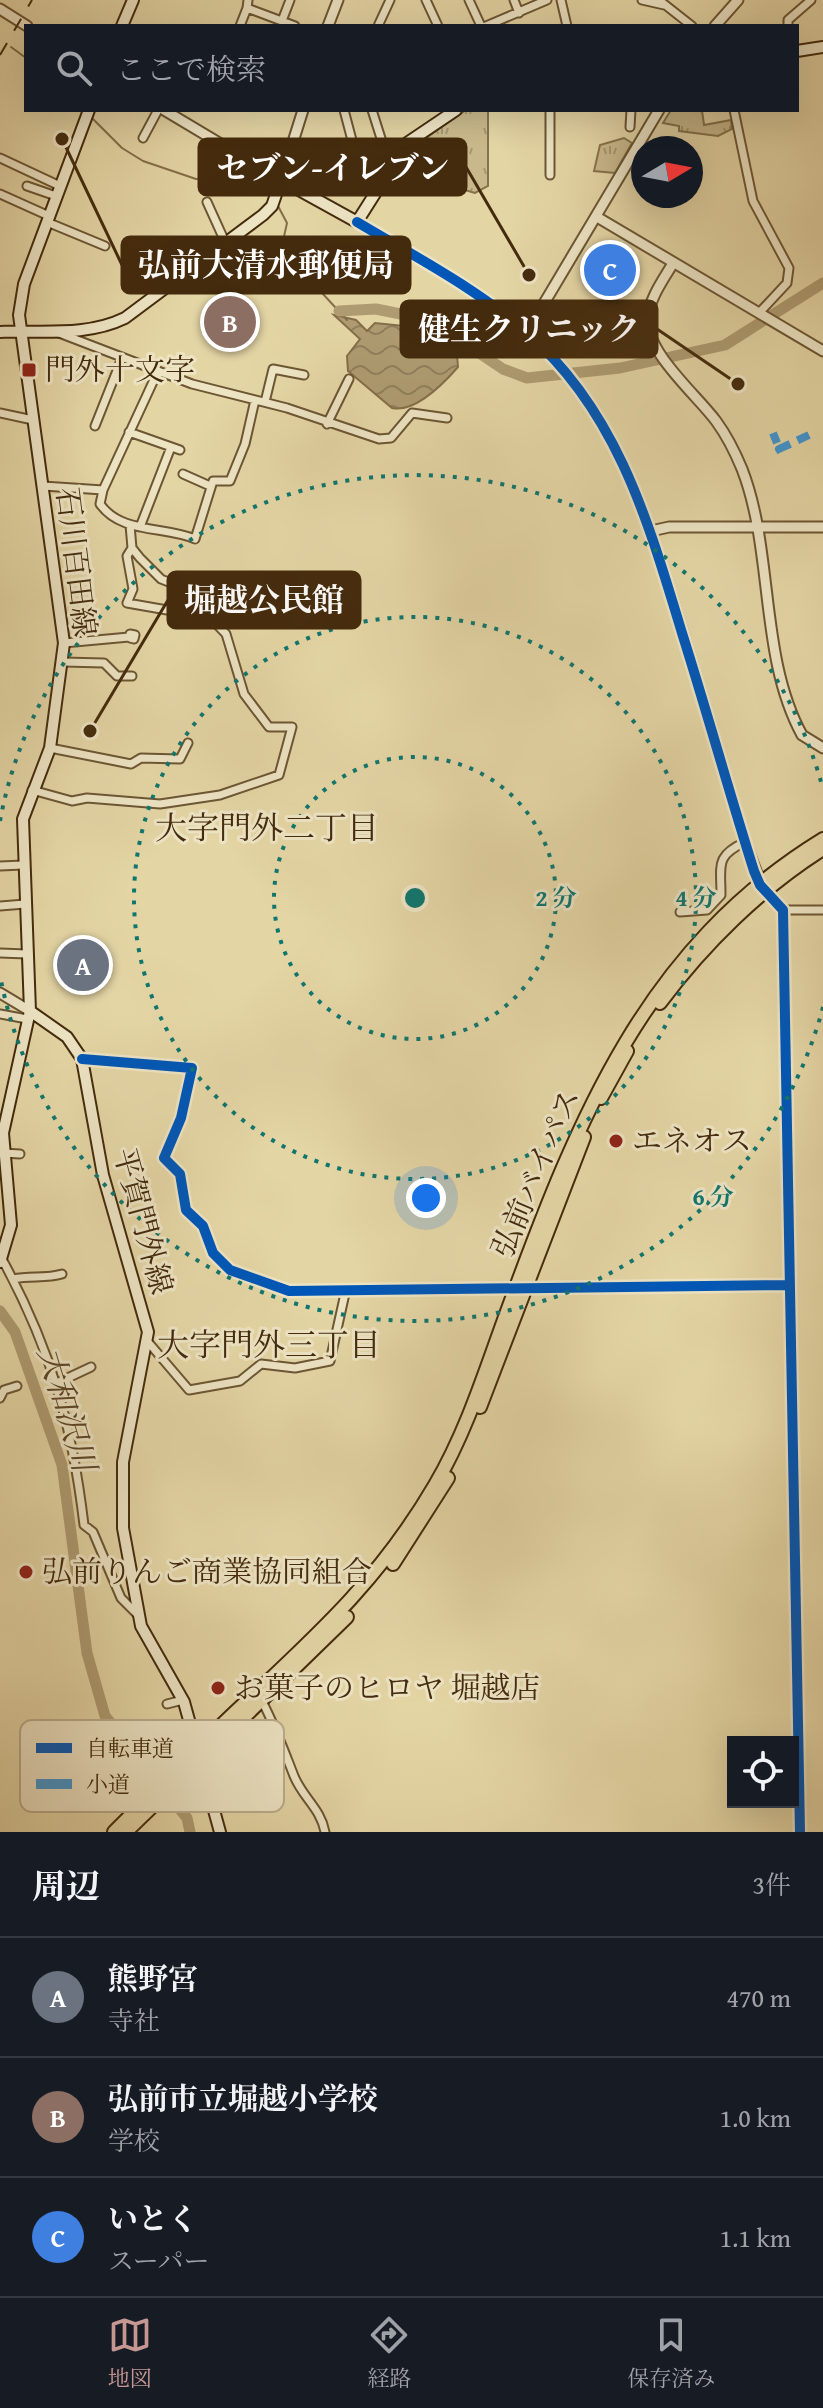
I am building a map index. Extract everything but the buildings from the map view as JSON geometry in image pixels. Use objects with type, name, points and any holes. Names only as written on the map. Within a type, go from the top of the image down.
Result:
[{"type":"highway","name":"弘前バイパス","points":[[237,1720],[318,1648],[388,1572],[430,1512],[475,1419],[567,1155],[622,1044],[667,979],[693,948],[794,857],[823,839]]},
{"type":"highway","name":"弘前バイパス","points":[[762,888],[823,849]]},
{"type":"highway","name":"弘前バイパス","points":[[233,1720],[346,1607],[389,1557],[437,1481],[520,1288]]},
{"type":"highway","name":"弘前バイパス","points":[[114,1832],[140,1812]]},
{"type":"highway","name":"弘前バイパス","points":[[126,1832],[137,1815]]},
{"type":"main road","points":[[123,24],[133,0]]},
{"type":"main road","points":[[799,51],[823,47]]},
{"type":"main road","name":"石川百田線","points":[[1,1260],[11,1225],[3,1153],[6,1118],[29,1015],[23,819],[50,748],[64,643],[20,331],[24,284],[88,112]]},
{"type":"main road","points":[[0,332],[57,332],[103,326],[125,318],[272,206],[281,180],[357,222],[390,155],[451,112]]},
{"type":"main road","points":[[29,1015],[67,1037],[82,1059]]},
{"type":"main road","name":"平賀門外線","points":[[82,1059],[103,1175],[144,1314],[148,1342],[128,1430],[121,1495],[138,1615],[148,1640],[183,1700],[189,1720]]},
{"type":"main road","name":"平賀門外線","points":[[215,1812],[220,1832]]},
{"type":"street","points":[[241,24],[247,4],[281,24],[290,0]]},
{"type":"street","points":[[329,24],[338,0]]},
{"type":"street","points":[[381,24],[390,0]]},
{"type":"street","points":[[426,0],[437,24]]},
{"type":"street","points":[[469,0],[482,24]]},
{"type":"street","points":[[514,0],[519,13]]},
{"type":"street","points":[[489,24],[547,0]]},
{"type":"street","points":[[561,0],[567,24]]},
{"type":"street","points":[[642,0],[665,2],[690,24]]},
{"type":"street","points":[[717,24],[738,0]]},
{"type":"street","points":[[788,24],[788,20],[811,0]]},
{"type":"street","points":[[0,9],[24,24]]},
{"type":"street","points":[[143,138],[160,112]]},
{"type":"street","points":[[164,112],[281,180],[302,112]]},
{"type":"street","points":[[345,112],[358,163]]},
{"type":"street","points":[[299,175],[390,155],[373,112]]},
{"type":"street","points":[[550,112],[550,175]]},
{"type":"street","points":[[630,127],[631,112]]},
{"type":"street","points":[[527,332],[658,112]]},
{"type":"street","points":[[734,112],[753,201],[789,268],[787,283],[762,314]]},
{"type":"street","points":[[4,158],[58,191]]},
{"type":"street","points":[[538,164],[550,165]]},
{"type":"street","points":[[27,186],[58,191]]},
{"type":"street","points":[[0,194],[105,246]]},
{"type":"street","points":[[207,202],[226,244]]},
{"type":"street","points":[[597,217],[823,351]]},
{"type":"street","points":[[357,222],[458,282],[527,332],[567,374],[620,452],[651,531],[745,842],[762,888],[783,910],[800,1832]]},
{"type":"street","points":[[673,263],[651,301],[649,332],[658,352],[729,443],[746,480],[776,648],[795,721],[807,741],[823,748]]},
{"type":"street","points":[[57,332],[158,371],[379,439],[391,438],[412,413],[447,418]]},
{"type":"street","points":[[95,426],[122,358]]},
{"type":"street","points":[[265,402],[273,369],[304,375]]},
{"type":"street","points":[[158,371],[103,490],[100,504],[106,512],[130,525],[174,531],[195,539],[210,486],[217,479],[230,481],[245,444],[255,400]]},
{"type":"street","points":[[327,424],[349,379]]},
{"type":"street","points":[[0,413],[33,420]]},
{"type":"street","points":[[129,432],[180,450]]},
{"type":"street","points":[[140,527],[171,447]]},
{"type":"street","points":[[183,474],[210,486]]},
{"type":"street","points":[[43,486],[103,490]]},
{"type":"street","points":[[130,525],[132,548],[127,556],[133,589],[127,603],[167,610],[191,599]]},
{"type":"street","points":[[651,531],[669,527],[823,527]]},
{"type":"street","points":[[32,790],[72,801],[87,798],[160,804],[220,795],[279,775],[292,727],[269,727],[244,694],[226,634],[181,587],[161,579],[132,548]]},
{"type":"street","points":[[64,643],[136,636]]},
{"type":"street","points":[[63,662],[104,663],[117,676],[132,676]]},
{"type":"street","points":[[50,748],[131,764],[141,758],[180,759],[188,743]]},
{"type":"street","points":[[680,912],[707,910],[721,895],[720,861],[727,850],[745,842]]},
{"type":"street","points":[[0,866],[23,865]]},
{"type":"street","points":[[0,906],[25,904]]},
{"type":"street","points":[[783,910],[823,910]]},
{"type":"street","points":[[0,953],[27,954]]},
{"type":"street","points":[[0,993],[29,1015]]},
{"type":"street","points":[[0,1014],[29,1015]]},
{"type":"street","points":[[82,1059],[192,1068],[181,1118],[164,1158],[180,1174],[186,1210],[203,1226],[213,1253],[230,1270],[289,1291],[790,1285]]},
{"type":"street","points":[[3,1153],[20,1154]]},
{"type":"street","points":[[1,1260],[13,1279],[57,1383],[75,1452],[84,1525],[93,1532],[121,1598],[138,1615]]},
{"type":"street","points":[[13,1279],[26,1276],[43,1279],[62,1274]]},
{"type":"street","points":[[148,1342],[189,1390],[240,1381],[261,1364],[295,1368],[330,1361],[346,1289]]},
{"type":"street","points":[[57,1383],[91,1367]]},
{"type":"street","points":[[0,1398],[4,1390],[17,1386]]},
{"type":"street","points":[[261,1699],[272,1720]]},
{"type":"street","points":[[167,1704],[183,1700]]},
{"type":"street","points":[[284,1742],[295,1778],[320,1811],[325,1832]]},
{"type":"green space","points":[[463,112],[488,112],[488,186],[475,193],[438,178],[419,143]]},
{"type":"green space","points":[[670,112],[702,112],[704,125],[731,120],[732,129],[718,136],[679,131],[679,126],[663,123]]},
{"type":"green space","points":[[624,138],[631,142],[615,173],[594,171],[600,145]]},
{"type":"water","points":[[334,315],[356,320],[367,331],[375,323],[424,328],[434,334],[440,329],[451,338],[448,345],[457,355],[458,367],[420,401],[410,406],[392,408],[348,371],[347,356],[360,339]]},
{"type":"waterway","points":[[11,47],[24,57]]},
{"type":"waterway","points":[[92,118],[122,148],[143,161],[196,179],[233,178],[270,196]]},
{"type":"waterway","points":[[278,206],[287,223],[283,241],[286,254],[347,320]]},
{"type":"waterway","points":[[339,311],[376,309],[430,320],[503,369],[527,378],[620,368],[725,345],[823,283]]},
{"type":"waterway","name":"大和沢川","points":[[0,1311],[15,1332],[62,1465],[87,1653],[108,1720]]},
{"type":"waterway","name":"大和沢川","points":[[182,1812],[190,1832]]},
{"type":"railway","points":[[0,55],[32,0]]},
{"type":"marked path","points":[[773,433],[777,443]]},
{"type":"marked path","points":[[781,452],[779,449],[809,435]]},
{"type":"cycle path","points":[[357,222],[464,286],[505,315],[557,362],[584,396],[606,432],[642,509],[754,871],[760,885],[783,910],[800,1832]]},
{"type":"cycle path","points":[[82,1059],[192,1068],[181,1118],[164,1158],[180,1174],[186,1210],[203,1226],[213,1253],[230,1270],[289,1291],[790,1285]]},
{"type":"place","name":"弘前大清水郵便局","points":[[62,139]]},
{"type":"place","name":"いとく","points":[[610,270]]},
{"type":"place","name":"セブン-イレブン","points":[[529,275]]},
{"type":"place","name":"弘前市立堀越小学校","points":[[230,322]]},
{"type":"place","name":"門外十文字","points":[[29,370]]},
{"type":"place","name":"健生クリニック","points":[[738,384]]},
{"type":"place","name":"堀越公民館","points":[[90,731]]},
{"type":"place","name":"熊野宮","points":[[83,965]]},
{"type":"place","name":"エネオス","points":[[616,1141]]},
{"type":"place","name":"弘前りんご商業協同組合","points":[[26,1572]]},
{"type":"place","name":"お菓子のヒロヤ 堀越店","points":[[218,1688]]},
{"type":"district","name":"大字門外二丁目","points":[[267,828]]},
{"type":"district","name":"大字門外三丁目","points":[[269,1345]]}]
